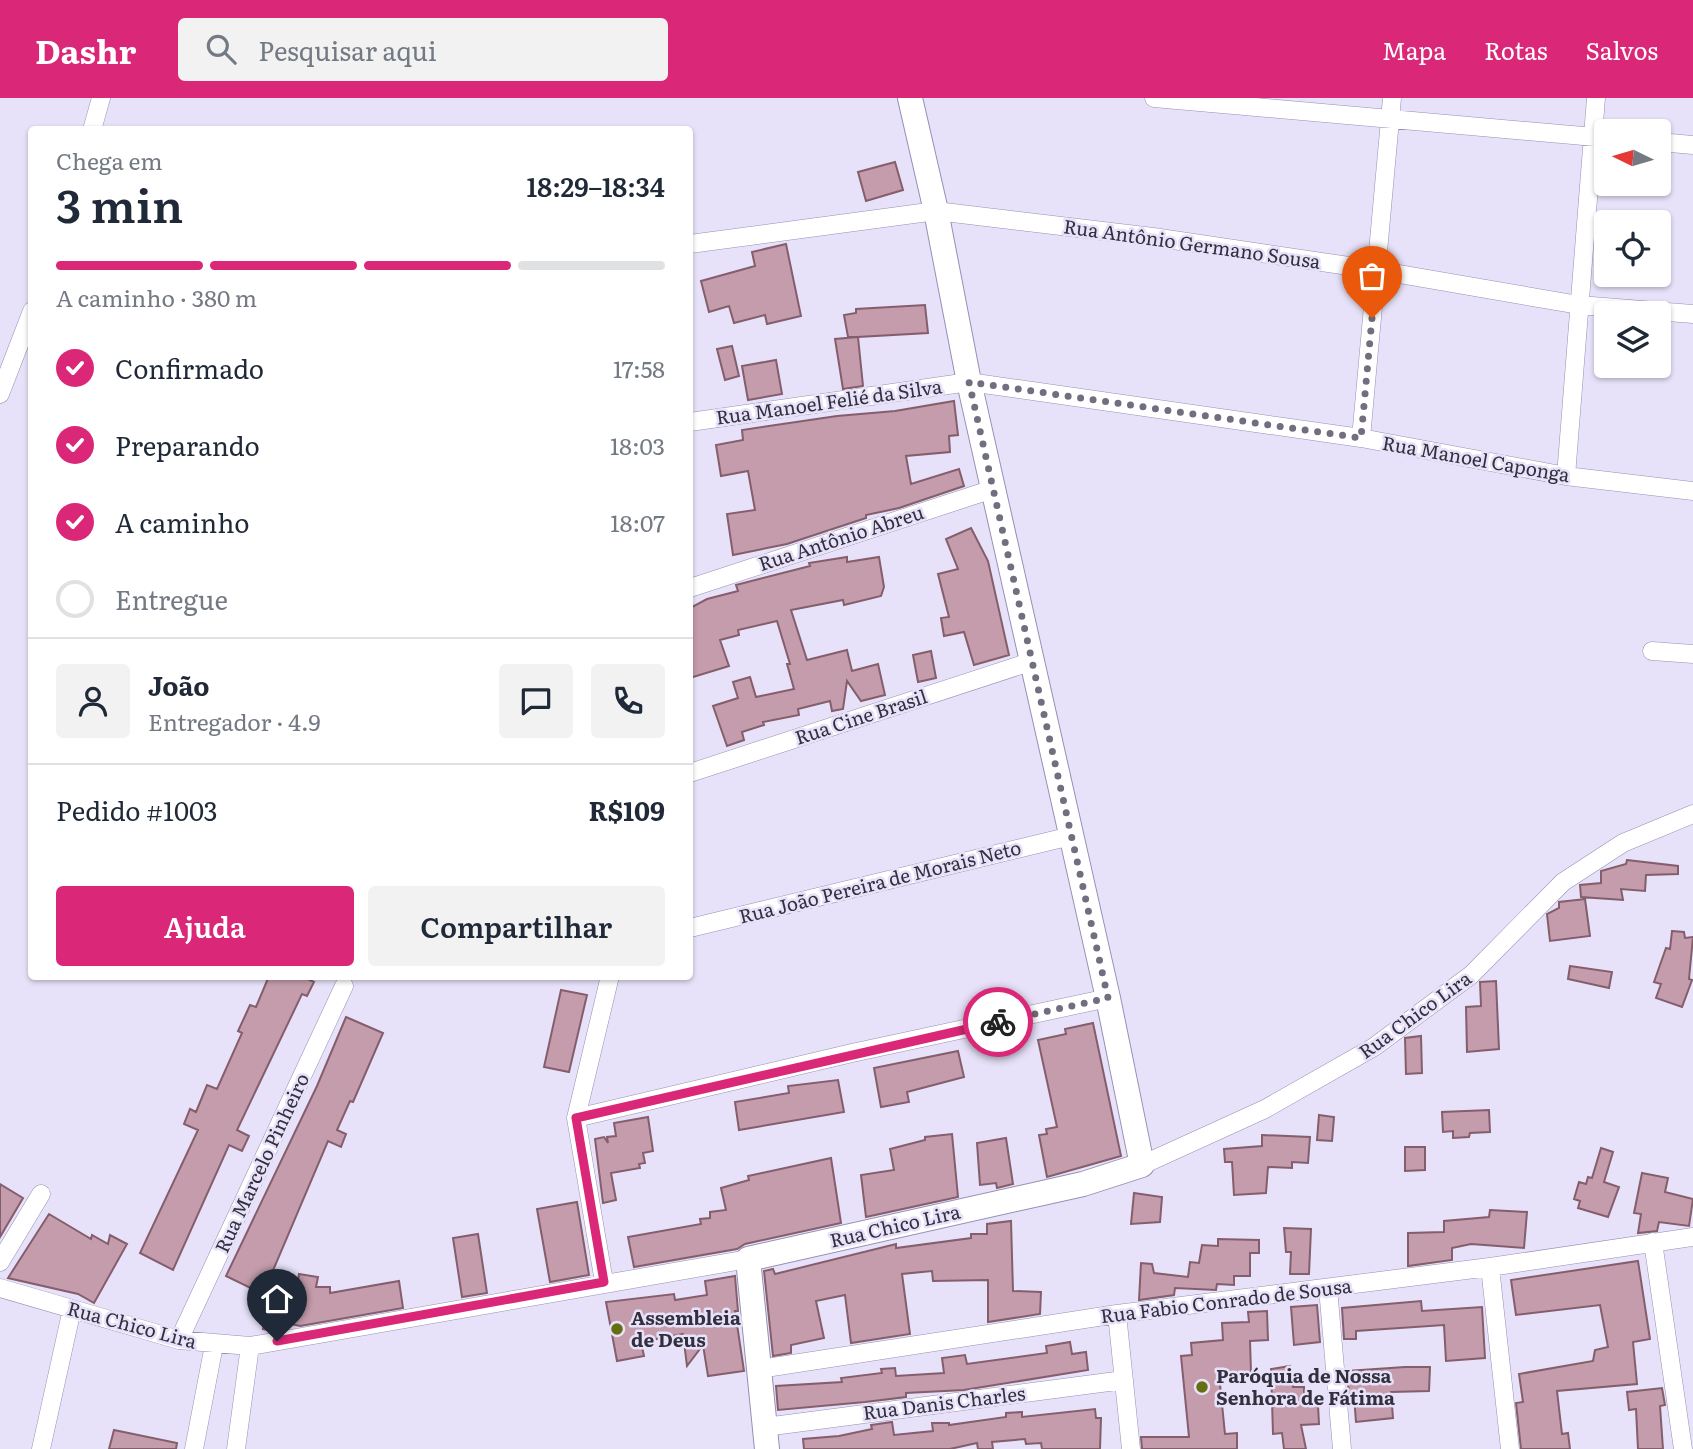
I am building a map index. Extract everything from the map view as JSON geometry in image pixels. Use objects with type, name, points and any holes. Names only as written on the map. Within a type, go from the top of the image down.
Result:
[{"type":"street","points":[[93,126],[101,98]]},
{"type":"street","points":[[910,98],[936,211],[969,382],[1108,998],[1142,1165]]},
{"type":"street","points":[[1154,98],[1594,136]]},
{"type":"street","points":[[1361,438],[1392,98]]},
{"type":"street","points":[[1596,98],[1598,119]]},
{"type":"street","points":[[1671,143],[1693,145]]},
{"type":"street","points":[[1566,475],[1579,305],[1594,185]]},
{"type":"street","name":"Rua Antônio Germano Sousa","points":[[693,244],[936,211],[1153,237],[1377,270],[1579,305],[1693,314]]},
{"type":"street","points":[[0,394],[28,321]]},
{"type":"street","name":"Rua Manoel Felié da Silva","points":[[693,422],[969,382]]},
{"type":"street","name":"Rua Manoel Caponga","points":[[969,382],[1361,438],[1566,475],[1693,491]]},
{"type":"street","name":"Rua Antônio Abreu","points":[[693,587],[993,489]]},
{"type":"street","points":[[1652,651],[1693,654]]},
{"type":"street","name":"Rua Cine Brasil","points":[[693,772],[1033,661]]},
{"type":"street","name":"Rua Chico Lira","points":[[0,1288],[180,1340],[250,1346],[604,1282],[748,1259],[1083,1184],[1142,1165],[1265,1110],[1374,1047],[1471,975],[1563,882],[1623,843],[1693,814]]},
{"type":"street","name":"Rua João Pereira de Morais Neto","points":[[693,927],[1071,836]]},
{"type":"street","points":[[604,1282],[576,1118],[609,980]]},
{"type":"street","name":"Rua Marcelo Pinheiro","points":[[180,1340],[344,986]]},
{"type":"street","points":[[576,1118],[852,1053],[1108,998]]},
{"type":"street","points":[[0,1262],[41,1194]]},
{"type":"street","name":"Rua Fabio Conrado de Sousa","points":[[760,1369],[1117,1314],[1328,1288],[1693,1237]]},
{"type":"street","points":[[1653,1242],[1683,1449]]},
{"type":"street","points":[[748,1259],[766,1438]]},
{"type":"street","points":[[1490,1266],[1510,1449]]},
{"type":"street","points":[[1328,1288],[1342,1449]]},
{"type":"street","points":[[41,1449],[72,1309]]},
{"type":"street","points":[[1117,1314],[1131,1449]]},
{"type":"street","points":[[194,1449],[214,1345]]},
{"type":"street","points":[[236,1449],[250,1346]]},
{"type":"street","name":"Rua Danis Charles","points":[[766,1438],[1124,1380]]},
{"type":"building","points":[[895,162],[903,190],[866,201],[858,172]]},
{"type":"building","points":[[786,244],[801,316],[767,324],[765,315],[734,323],[729,306],[709,312],[701,281],[755,266],[752,252]]},
{"type":"building","points":[[925,305],[928,333],[848,337],[844,315],[856,313],[856,309]]},
{"type":"building","points":[[858,337],[863,386],[843,389],[835,339]]},
{"type":"building","points":[[732,346],[739,376],[725,380],[717,349]]},
{"type":"building","points":[[776,360],[782,394],[748,400],[742,366]]},
{"type":"building","points":[[954,401],[958,435],[949,436],[950,452],[906,456],[911,484],[959,469],[964,486],[899,508],[866,515],[866,518],[787,544],[733,555],[727,514],[755,510],[748,471],[721,476],[716,445],[743,440],[742,430]]},
{"type":"building","points":[[971,528],[988,561],[1009,655],[974,665],[964,632],[944,636],[941,618],[949,617],[938,574],[958,569],[946,539]]},
{"type":"building","points":[[847,557],[847,562],[879,557],[884,587],[881,596],[844,605],[843,600],[791,610],[807,660],[847,650],[852,671],[878,664],[885,695],[861,701],[847,681],[843,709],[832,711],[830,701],[798,709],[799,715],[763,722],[764,725],[742,732],[744,740],[727,746],[713,706],[738,698],[733,682],[750,677],[756,697],[794,689],[787,664],[790,664],[777,621],[738,630],[739,635],[720,640],[729,666],[693,677],[693,606],[707,599],[738,591],[736,585],[810,566],[809,563]]},
{"type":"building","points":[[931,651],[936,678],[918,682],[913,655]]},
{"type":"building","points":[[1627,860],[1678,866],[1678,874],[1646,875],[1645,891],[1621,889],[1623,900],[1581,897],[1580,885],[1601,883],[1601,871],[1626,864]]},
{"type":"building","points":[[1585,899],[1590,936],[1550,941],[1547,914],[1559,908],[1559,902]]},
{"type":"building","points":[[1672,931],[1684,932],[1685,938],[1693,937],[1689,979],[1692,980],[1682,1007],[1656,998],[1661,984],[1654,982],[1666,948],[1670,949]]},
{"type":"building","points":[[1570,966],[1612,972],[1609,988],[1568,979]]},
{"type":"building","points":[[267,980],[314,982],[307,996],[302,994],[237,1130],[249,1136],[242,1151],[229,1145],[173,1270],[140,1253],[198,1130],[184,1124],[190,1109],[196,1112],[207,1085],[217,1089],[242,1033],[238,1031],[250,1005],[256,1007]]},
{"type":"building","points":[[1496,981],[1499,1049],[1467,1052],[1466,1007],[1481,1006],[1480,982]]},
{"type":"building","points":[[561,990],[587,995],[569,1072],[544,1067]]},
{"type":"building","points":[[346,1017],[383,1033],[353,1102],[350,1101],[337,1130],[346,1134],[341,1147],[328,1141],[263,1294],[226,1276],[317,1086]]},
{"type":"building","points":[[1093,1023],[1121,1156],[1047,1177],[1039,1135],[1047,1134],[1046,1129],[1057,1127],[1038,1040],[1066,1034],[1065,1029]]},
{"type":"building","points":[[1421,1036],[1422,1073],[1406,1074],[1405,1038]]},
{"type":"building","points":[[958,1051],[964,1077],[907,1092],[909,1102],[881,1107],[874,1068]]},
{"type":"building","points":[[838,1080],[844,1112],[739,1130],[735,1102],[789,1093],[788,1086]]},
{"type":"building","points":[[1489,1110],[1490,1132],[1470,1133],[1469,1137],[1453,1138],[1453,1131],[1443,1132],[1442,1112]]},
{"type":"building","points":[[1319,1115],[1334,1117],[1332,1141],[1317,1140]]},
{"type":"building","points":[[648,1117],[653,1151],[643,1153],[645,1163],[639,1164],[640,1168],[611,1173],[616,1200],[603,1203],[595,1139],[604,1137],[608,1143],[607,1137],[616,1136],[614,1123]]},
{"type":"building","points":[[952,1134],[958,1197],[866,1217],[861,1175],[894,1170],[890,1149],[925,1140],[925,1137]]},
{"type":"building","points":[[1262,1135],[1310,1137],[1308,1163],[1292,1162],[1292,1168],[1268,1167],[1266,1193],[1234,1195],[1232,1162],[1225,1162],[1224,1149],[1262,1146]]},
{"type":"building","points":[[1006,1138],[1013,1184],[997,1188],[996,1183],[980,1185],[977,1143]]},
{"type":"building","points":[[1405,1147],[1425,1147],[1425,1170],[1405,1171]]},
{"type":"building","points":[[1601,1148],[1613,1152],[1604,1182],[1619,1187],[1608,1217],[1578,1208],[1580,1201],[1574,1199],[1579,1182],[1586,1184],[1588,1177],[1592,1178]]},
{"type":"building","points":[[831,1158],[841,1223],[745,1244],[737,1249],[634,1267],[628,1237],[701,1224],[700,1219],[710,1218],[710,1212],[726,1210],[721,1188],[749,1180],[748,1176]]},
{"type":"building","points":[[1642,1173],[1668,1178],[1665,1192],[1693,1199],[1689,1226],[1659,1222],[1657,1231],[1638,1233],[1641,1214],[1634,1213]]},
{"type":"building","points":[[0,1184],[23,1198],[0,1237]]},
{"type":"building","points":[[1134,1193],[1162,1197],[1160,1222],[1131,1224]]},
{"type":"building","points":[[577,1202],[589,1275],[550,1282],[537,1209]]},
{"type":"building","points":[[1490,1210],[1527,1212],[1524,1248],[1471,1244],[1452,1248],[1452,1260],[1408,1266],[1408,1233],[1444,1232],[1444,1221],[1489,1217]]},
{"type":"building","points":[[49,1214],[91,1239],[92,1235],[108,1244],[110,1235],[127,1244],[94,1303],[78,1294],[8,1278]]},
{"type":"building","points":[[1011,1221],[1013,1291],[1041,1292],[1040,1314],[988,1322],[988,1280],[933,1281],[932,1271],[902,1274],[910,1334],[851,1343],[845,1295],[816,1301],[824,1338],[791,1345],[791,1353],[773,1356],[764,1271],[773,1269],[775,1274],[896,1244],[896,1248],[971,1238],[971,1234],[987,1234],[987,1224]]},
{"type":"building","points":[[1284,1228],[1311,1229],[1309,1274],[1290,1274],[1291,1252],[1286,1252]]},
{"type":"building","points":[[478,1234],[487,1293],[462,1297],[453,1238]]},
{"type":"building","points":[[1218,1239],[1259,1240],[1259,1253],[1250,1253],[1250,1276],[1234,1276],[1234,1285],[1217,1284],[1216,1290],[1175,1288],[1174,1295],[1139,1300],[1141,1263],[1152,1264],[1154,1273],[1188,1277],[1190,1262],[1199,1263],[1202,1245],[1218,1246]]},
{"type":"building","points":[[1638,1261],[1650,1339],[1633,1342],[1637,1384],[1557,1391],[1562,1434],[1568,1433],[1570,1449],[1521,1449],[1516,1403],[1523,1402],[1519,1374],[1593,1361],[1595,1350],[1608,1347],[1600,1305],[1516,1315],[1511,1280]]},
{"type":"building","points":[[299,1274],[318,1277],[316,1287],[330,1287],[330,1293],[399,1281],[403,1308],[300,1326],[286,1323],[285,1328],[272,1331],[263,1329],[270,1294],[295,1299]]},
{"type":"building","points":[[735,1276],[738,1311],[735,1311],[744,1371],[708,1376],[703,1345],[687,1366],[683,1334],[641,1342],[644,1356],[617,1361],[606,1302],[674,1294],[675,1300],[707,1295],[705,1281]]},
{"type":"building","points":[[1421,1301],[1422,1311],[1482,1307],[1485,1358],[1446,1361],[1444,1325],[1356,1331],[1356,1339],[1344,1339],[1342,1308]]},
{"type":"building","points":[[1317,1305],[1320,1342],[1294,1345],[1291,1307]]},
{"type":"building","points":[[1267,1311],[1268,1340],[1250,1341],[1251,1372],[1219,1374],[1225,1434],[1237,1433],[1237,1449],[1142,1449],[1141,1437],[1189,1437],[1181,1356],[1192,1355],[1191,1343],[1223,1340],[1222,1323],[1249,1322],[1248,1312]]},
{"type":"building","points":[[1070,1342],[1072,1354],[1086,1352],[1088,1370],[964,1390],[906,1393],[906,1397],[778,1410],[776,1386],[842,1382],[841,1378],[882,1373],[881,1369],[895,1368],[896,1376],[944,1373],[942,1358],[965,1355],[967,1364],[1047,1353],[1046,1346]]},
{"type":"building","points":[[1290,1366],[1293,1387],[1304,1387],[1304,1406],[1318,1405],[1319,1424],[1301,1425],[1306,1449],[1284,1449],[1282,1433],[1273,1434],[1271,1369]]},
{"type":"building","points":[[1430,1367],[1429,1391],[1391,1392],[1393,1418],[1356,1422],[1354,1396],[1349,1396],[1347,1371]]},
{"type":"building","points":[[1662,1388],[1665,1405],[1660,1406],[1663,1449],[1638,1449],[1636,1409],[1629,1410],[1627,1392]]},
{"type":"building","points":[[1095,1409],[1096,1418],[1101,1418],[1100,1449],[1042,1449],[1041,1443],[1026,1444],[1025,1439],[992,1442],[993,1449],[978,1449],[977,1443],[950,1449],[804,1449],[803,1439],[839,1436],[872,1429],[871,1425],[892,1422],[894,1435],[933,1431],[932,1423],[949,1425],[1006,1417],[1006,1413],[1022,1412],[1022,1417]]},
{"type":"building","points":[[114,1430],[177,1443],[176,1449],[109,1449]]},
{"type":"way so far","points":[[998,1022],[1108,998],[969,382],[1361,438],[1372,318]]},
{"type":"place","name":"Assembleia de Deus","points":[[617,1329]]},
{"type":"place","name":"Paróquia de Nossa Senhora de Fátima","points":[[1202,1387]]},
{"type":"route","points":[[277,1341],[604,1282],[576,1118],[724,1086],[852,1053],[998,1022]]}]
